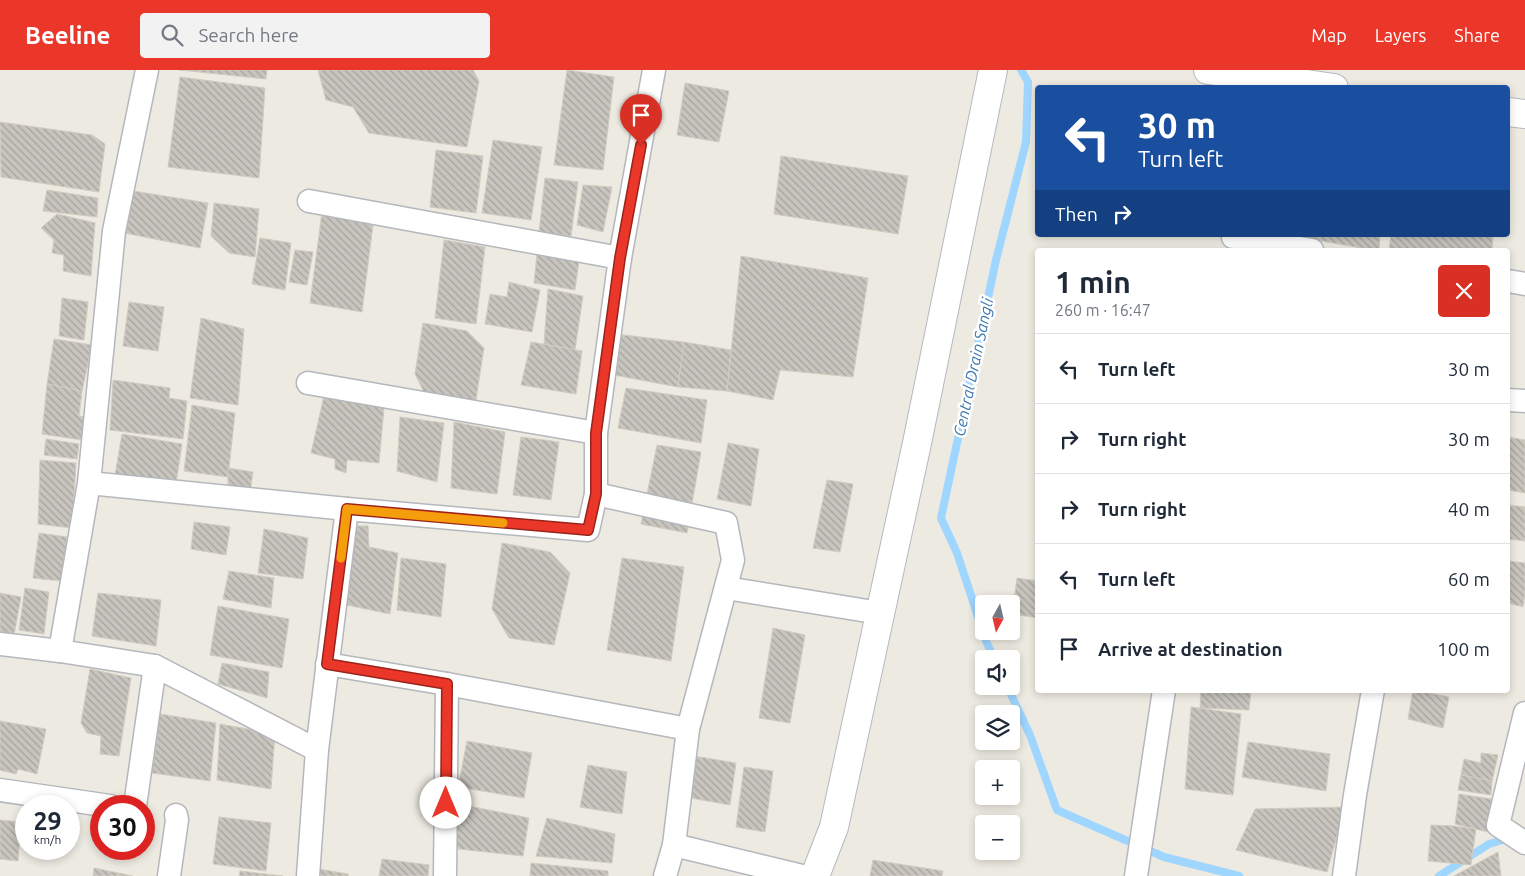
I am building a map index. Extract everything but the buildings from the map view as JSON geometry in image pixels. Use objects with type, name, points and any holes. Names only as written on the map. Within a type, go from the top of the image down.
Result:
[{"type":"main road","points":[[815,876],[834,827],[919,434],[993,70]]},
{"type":"main road","points":[[1208,70],[1259,82],[1296,85]]},
{"type":"main road","points":[[1510,112],[1525,114]]},
{"type":"street","points":[[60,651],[88,484],[114,231],[147,70]]},
{"type":"street","points":[[88,484],[588,530],[596,494],[596,433],[620,258],[654,70]]},
{"type":"street","points":[[309,201],[620,258]]},
{"type":"street","points":[[1232,241],[1294,248]]},
{"type":"street","points":[[1510,281],[1525,284]]},
{"type":"street","points":[[308,383],[596,433]]},
{"type":"street","points":[[1510,400],[1525,401]]},
{"type":"street","points":[[596,494],[726,523],[733,560],[688,729],[674,846],[665,876]]},
{"type":"street","points":[[308,876],[317,750],[347,509]]},
{"type":"street","points":[[726,588],[880,613]]},
{"type":"street","points":[[0,644],[60,651],[155,666],[317,750]]},
{"type":"street","points":[[327,664],[447,684],[688,729]]},
{"type":"street","points":[[137,795],[155,666]]},
{"type":"street","points":[[445,876],[447,684]]},
{"type":"street","points":[[1136,876],[1164,693]]},
{"type":"street","points":[[1344,876],[1372,693]]},
{"type":"street","points":[[1525,713],[1498,825],[1525,843]]},
{"type":"street","points":[[0,790],[90,803]]},
{"type":"street","points":[[169,876],[177,820],[176,815]]},
{"type":"street","points":[[674,846],[802,876]]},
{"type":"waterway","name":"Central Drain Sangli","points":[[990,650],[957,553],[941,518],[996,260],[1026,142],[1028,82],[1021,70]]},
{"type":"waterway","name":"Central Drain Sangli","points":[[1011,695],[1030,735],[1057,810],[1164,857],[1239,876]]},
{"type":"waterway","name":"Central Drain Sangli","points":[[1439,876],[1489,844],[1509,838]]},
{"type":"slow traffic","points":[[341,558],[347,509],[503,523]]},
{"type":"route","points":[[446,803],[447,684],[327,664],[347,509],[588,530],[596,494],[596,433],[620,258],[641,145]]}]
